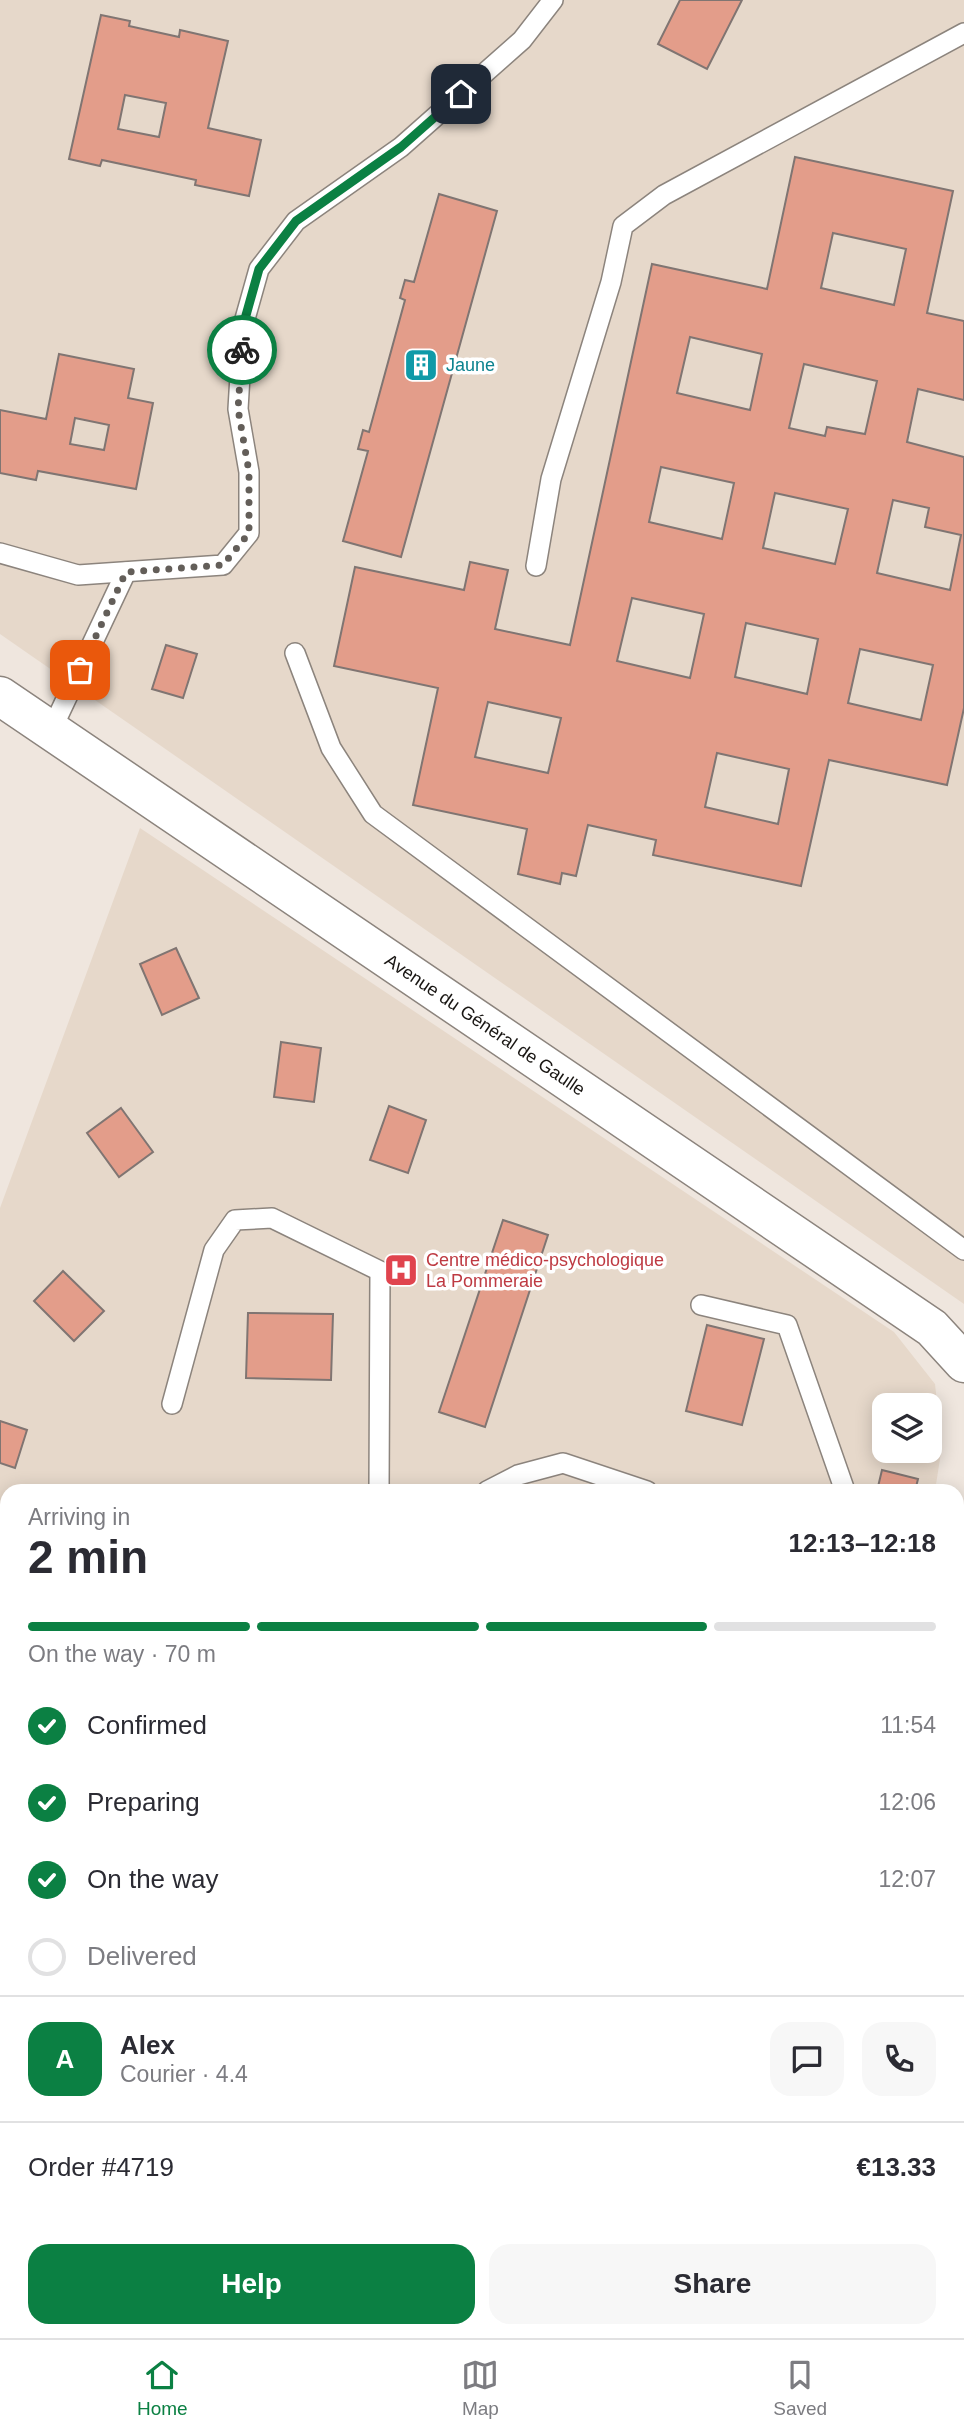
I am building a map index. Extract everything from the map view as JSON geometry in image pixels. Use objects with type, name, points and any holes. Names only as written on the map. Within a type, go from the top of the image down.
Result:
[{"type":"street","name":"Avenue du Général de Gaulle","points":[[0,696],[932,1328],[964,1363]]},
{"type":"lane","points":[[0,554],[79,575],[223,565],[249,533],[249,472],[238,409],[243,326],[259,269],[296,221],[411,138],[522,40],[553,0]]},
{"type":"lane","points":[[537,566],[551,479],[611,282],[623,226],[664,195],[964,33]]},
{"type":"lane","points":[[51,732],[126,572]]},
{"type":"lane","points":[[295,653],[331,748],[373,814],[964,1250]]},
{"type":"lane","points":[[172,1404],[214,1250],[235,1220],[272,1218],[380,1271],[379,1484]]},
{"type":"lane","points":[[701,1305],[787,1325],[843,1484]]},
{"type":"lane","points":[[500,1484],[517,1475],[563,1463],[626,1484]]},
{"type":"shaded area","points":[[0,0],[964,0],[964,1304],[0,634]]},
{"type":"shaded area","name":"Centre médico-psychologique La Pommeraie","points":[[140,828],[894,1332],[935,1384],[936,1393],[872,1393],[872,1463],[939,1463],[936,1484],[0,1484],[0,1208]]},
{"type":"building","points":[[680,0],[742,0],[707,69],[658,44]]},
{"type":"building","points":[[101,15],[130,21],[129,26],[179,37],[180,30],[228,41],[208,128],[261,140],[249,196],[195,185],[196,180],[102,160],[100,166],[69,159]],"holes":[[[125,95],[166,103],[159,137],[118,129]]]},
{"type":"building","points":[[795,157],[953,191],[927,313],[964,321],[964,400],[918,389],[907,442],[964,457],[964,708],[947,785],[829,760],[801,886],[653,855],[656,840],[588,825],[576,876],[562,873],[560,884],[518,874],[527,829],[413,805],[438,688],[334,666],[355,567],[464,590],[470,562],[508,570],[495,629],[570,645],[652,264],[767,289]],"holes":[[[833,233],[906,249],[894,305],[821,288]],[[690,337],[762,354],[750,410],[677,393]],[[804,364],[877,381],[865,434],[827,427],[825,436],[789,428]],[[661,467],[734,483],[722,539],[649,522]],[[775,493],[848,509],[835,564],[763,548]],[[893,500],[929,508],[925,527],[961,535],[950,590],[877,573]],[[632,598],[704,614],[690,678],[617,661]],[[746,623],[818,639],[807,694],[735,677]],[[860,649],[933,665],[921,720],[848,703]],[[488,702],[561,718],[548,773],[475,757]],[[717,753],[789,769],[778,824],[705,807]]]},
{"type":"building","name":"Jaune","points":[[439,194],[497,211],[401,557],[343,541],[368,451],[358,449],[363,430],[369,432],[405,300],[400,298],[405,280],[414,282]]},
{"type":"building","points":[[59,354],[134,369],[128,398],[153,403],[136,489],[38,471],[36,480],[0,473],[0,410],[46,419]],"holes":[[[75,418],[109,425],[104,450],[70,444]]]},
{"type":"building","points":[[166,645],[197,654],[183,698],[152,689]]},
{"type":"building","points":[[176,948],[199,998],[162,1015],[140,964]]},
{"type":"building","points":[[281,1042],[321,1048],[314,1102],[274,1097]]},
{"type":"building","points":[[389,1106],[426,1120],[408,1173],[370,1160]]},
{"type":"building","points":[[121,1108],[153,1152],[119,1177],[87,1133]]},
{"type":"building","points":[[503,1220],[548,1235],[485,1427],[439,1412]]},
{"type":"building","points":[[63,1271],[104,1311],[74,1341],[34,1301]]},
{"type":"building","points":[[248,1313],[333,1314],[331,1380],[246,1378]]},
{"type":"building","points":[[707,1325],[764,1339],[742,1425],[686,1411]]},
{"type":"building","points":[[0,1421],[27,1430],[15,1468],[0,1463]]},
{"type":"building","points":[[882,1470],[918,1479],[917,1484],[879,1484]]},
{"type":"way so far","points":[[80,670],[126,572],[223,565],[249,533],[249,472],[238,409],[242,350]]},
{"type":"place","name":"Jaune","points":[[421,365]]},
{"type":"place","name":"Centre médico-psychologique La Pommeraie","points":[[401,1270]]},
{"type":"route","points":[[242,350],[243,326],[259,269],[296,221],[401,147],[461,94]]}]
